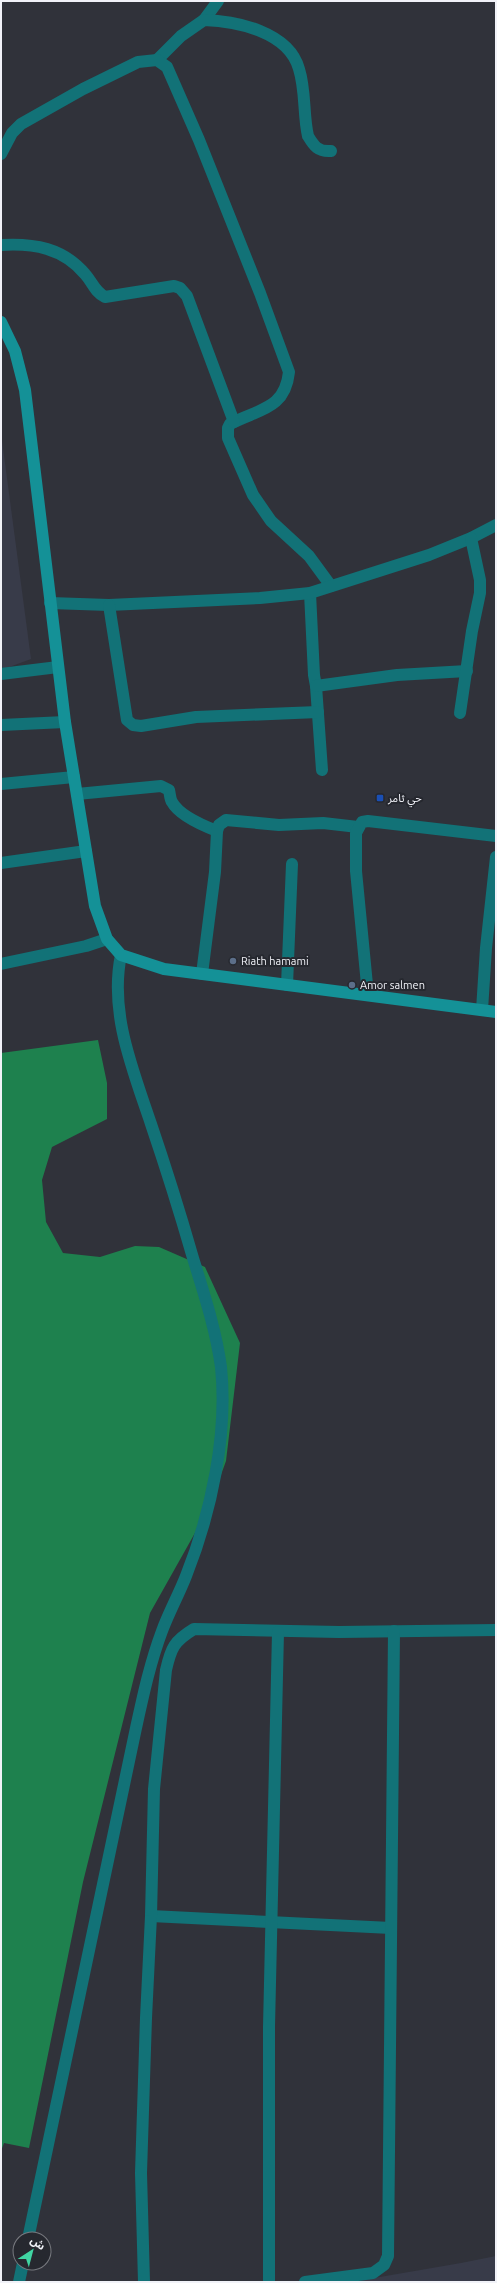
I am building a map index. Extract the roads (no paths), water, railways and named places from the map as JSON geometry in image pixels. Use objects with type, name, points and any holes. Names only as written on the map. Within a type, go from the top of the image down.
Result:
[{"type":"main road","points":[[1,322],[14,351],[25,390],[65,722],[95,906],[107,939],[121,956],[164,969],[496,1012]]},
{"type":"street","points":[[1,154],[12,134],[21,124],[83,89],[138,62],[157,60],[181,36],[204,20],[218,1]]},
{"type":"street","points":[[204,20],[235,22],[278,41],[291,53],[299,69],[308,136],[314,146],[322,152],[331,151]]},
{"type":"street","points":[[157,60],[167,67],[199,140],[260,293],[289,372],[287,386],[278,400],[268,408],[234,422],[228,428],[228,438],[253,495],[271,522],[308,556],[331,586]]},
{"type":"street","points":[[1,245],[33,244],[51,250],[74,262],[87,276],[98,293],[105,296],[174,286],[180,288],[187,296],[234,422]]},
{"type":"street","points":[[50,603],[109,605],[260,598],[310,593],[428,556],[472,538],[496,525]]},
{"type":"street","points":[[460,713],[472,631],[480,593],[480,580],[472,538]]},
{"type":"street","points":[[310,593],[314,675],[322,770]]},
{"type":"street","points":[[109,605],[127,720],[133,724],[141,726],[196,717],[318,712]]},
{"type":"street","points":[[1,674],[58,667]]},
{"type":"street","points":[[316,686],[397,674],[467,671]]},
{"type":"street","points":[[1,726],[65,722]]},
{"type":"street","points":[[1,784],[74,777]]},
{"type":"street","points":[[77,794],[161,786],[168,790],[172,802],[186,814],[202,825],[217,830]]},
{"type":"street","points":[[202,974],[215,872],[217,830],[219,825],[226,820],[279,825],[323,823],[358,827]]},
{"type":"street","points":[[368,995],[356,871],[355,842],[358,827],[362,822],[368,821],[496,836]]},
{"type":"street","points":[[1,863],[86,851]]},
{"type":"street","points":[[482,1010],[486,948],[496,857]]},
{"type":"street","points":[[287,985],[292,864]]},
{"type":"street","points":[[1,964],[86,946],[107,939]]},
{"type":"street","points":[[30,2231],[137,1721],[154,1656],[203,1528],[219,1449],[223,1401],[221,1366],[208,1308],[127,1049],[118,1006],[118,984],[121,956]]},
{"type":"street","points":[[144,2282],[140,2173],[151,1916],[154,1789],[166,1670],[171,1651],[179,1638],[194,1629],[278,1632],[496,1630]]},
{"type":"street","points":[[304,2282],[373,2273],[384,2265],[388,2256],[394,1631]]},
{"type":"street","points":[[269,2282],[268,2027],[278,1632]]},
{"type":"street","points":[[151,1916],[391,1928]]},
{"type":"street","points":[[19,2282],[21,2271]]},
{"type":"place","name":"حي ثامر","points":[[380,798]]},
{"type":"place","name":"Riath hamami","points":[[233,961]]},
{"type":"place","name":"Amor salmen","points":[[352,985]]}]
